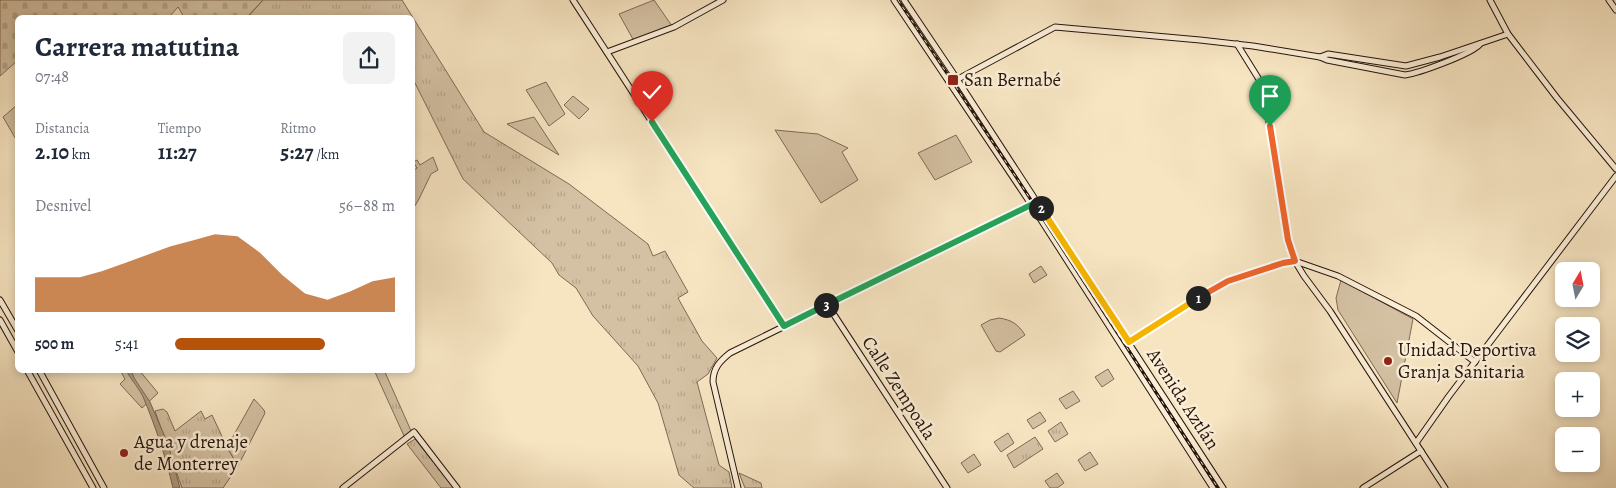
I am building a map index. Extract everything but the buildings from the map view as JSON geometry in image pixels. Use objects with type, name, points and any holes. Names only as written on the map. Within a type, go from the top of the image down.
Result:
[{"type":"street","points":[[573,0],[784,326]]},
{"type":"street","points":[[607,52],[674,27],[723,0]]},
{"type":"street","name":"Avenida Aztlán","points":[[894,0],[1032,205],[1213,488]]},
{"type":"street","name":"Avenida Aztlán","points":[[904,0],[958,79],[1223,488]]},
{"type":"street","points":[[1490,0],[1508,34],[1616,169]]},
{"type":"street","points":[[1609,0],[1616,10]]},
{"type":"street","points":[[958,79],[1055,27],[1237,44],[1320,57],[1404,75],[1414,74],[1445,62],[1474,50],[1480,44]]},
{"type":"street","points":[[1320,57],[1328,54],[1406,66],[1440,57],[1508,34]]},
{"type":"street","points":[[1237,44],[1260,81],[1264,91],[1288,240],[1295,261],[1330,311],[1444,488]]},
{"type":"street","points":[[1416,443],[1448,396],[1616,176]]},
{"type":"street","points":[[738,488],[713,382],[714,370],[721,360],[730,353],[827,304],[1037,202]]},
{"type":"street","points":[[1129,342],[1223,283],[1283,263],[1295,261],[1338,276],[1416,316],[1475,362]]},
{"type":"street","points":[[0,300],[15,325]]},
{"type":"street","name":"Calle Zempoala","points":[[827,304],[947,488]]},
{"type":"street","points":[[0,320],[15,347]]},
{"type":"street","points":[[29,373],[93,488]]},
{"type":"street","points":[[41,373],[104,488]]},
{"type":"street","points":[[343,488],[414,432],[457,488]]},
{"type":"street","points":[[1363,488],[1421,451]]},
{"type":"green space","points":[[0,0],[263,0],[249,15],[183,15],[178,7],[171,15],[15,15],[15,63],[0,76]]},
{"type":"green space","points":[[263,0],[402,0],[411,15],[250,15]]},
{"type":"green space","points":[[654,0],[672,26],[634,41],[619,14]]},
{"type":"green space","points":[[415,21],[484,132],[569,184],[648,244],[653,256],[665,251],[688,292],[678,298],[702,341],[717,358],[708,374],[697,382],[719,465],[729,472],[732,488],[694,488],[679,475],[658,403],[638,366],[593,316],[576,288],[559,275],[552,263],[463,179],[415,83]]},
{"type":"green space","points":[[546,82],[565,114],[549,126],[526,90]]},
{"type":"green space","points":[[573,96],[589,109],[579,119],[564,105]]},
{"type":"green space","points":[[15,107],[15,138],[3,117]]},
{"type":"green space","points":[[534,117],[559,155],[507,124]]},
{"type":"green space","points":[[775,130],[818,134],[848,148],[842,152],[858,180],[821,203]]},
{"type":"green space","points":[[956,135],[972,162],[935,180],[918,153]]},
{"type":"green space","points":[[433,157],[438,170],[431,174],[415,206],[415,170],[417,168],[415,161],[417,160],[420,165]]},
{"type":"green space","points":[[1041,266],[1047,275],[1034,283],[1029,274]]},
{"type":"green space","name":"Unidad Deportiva Granja Sanitaria","points":[[1341,280],[1413,319],[1397,403],[1338,310],[1336,298]]},
{"type":"green space","points":[[999,318],[1014,323],[1025,335],[1000,352],[996,351],[981,325]]},
{"type":"green space","points":[[1108,369],[1114,379],[1102,387],[1095,377]]},
{"type":"green space","points":[[122,373],[141,373],[158,393],[142,408],[120,384],[125,379]]},
{"type":"green space","points":[[375,373],[385,373],[412,433],[405,438]]},
{"type":"green space","points":[[1073,391],[1080,401],[1066,409],[1059,399]]},
{"type":"green space","points":[[254,399],[265,413],[238,466],[227,447]]},
{"type":"green space","points":[[163,409],[167,412],[175,431],[201,411],[205,419],[212,415],[238,466],[223,488],[182,488],[155,411]]},
{"type":"green space","points":[[1040,412],[1046,421],[1033,429],[1027,420]]},
{"type":"green space","points":[[1061,422],[1068,434],[1055,442],[1048,431]]},
{"type":"green space","points":[[1008,433],[1014,443],[1001,452],[994,442]]},
{"type":"green space","points":[[1035,437],[1043,449],[1014,468],[1007,455]]},
{"type":"green space","points":[[415,439],[454,488],[441,488],[407,444]]},
{"type":"green space","points":[[1090,452],[1098,464],[1085,471],[1078,460]]},
{"type":"green space","points":[[974,454],[981,465],[968,473],[961,463]]},
{"type":"green space","points":[[739,473],[761,483],[762,488],[745,488]]},
{"type":"green space","points":[[1057,473],[1064,483],[1057,488],[1050,488],[1045,481]]},
{"type":"shaded area","points":[[128,373],[132,373],[150,402],[168,444],[180,488],[173,488],[157,432],[142,395]]},
{"type":"railway","points":[[898,0],[1018,180],[1218,488]]},
{"type":"place","name":"San Bernabé","points":[[953,80]]},
{"type":"place","name":"Unidad Deportiva Granja Sanitaria","points":[[1388,361]]},
{"type":"place","name":"Agua y drenaje de Monterrey","points":[[124,453]]},
{"type":"route","points":[[652,122],[784,326],[1037,202],[1129,342],[1223,283],[1259,270],[1295,261],[1288,240],[1270,126]]}]
